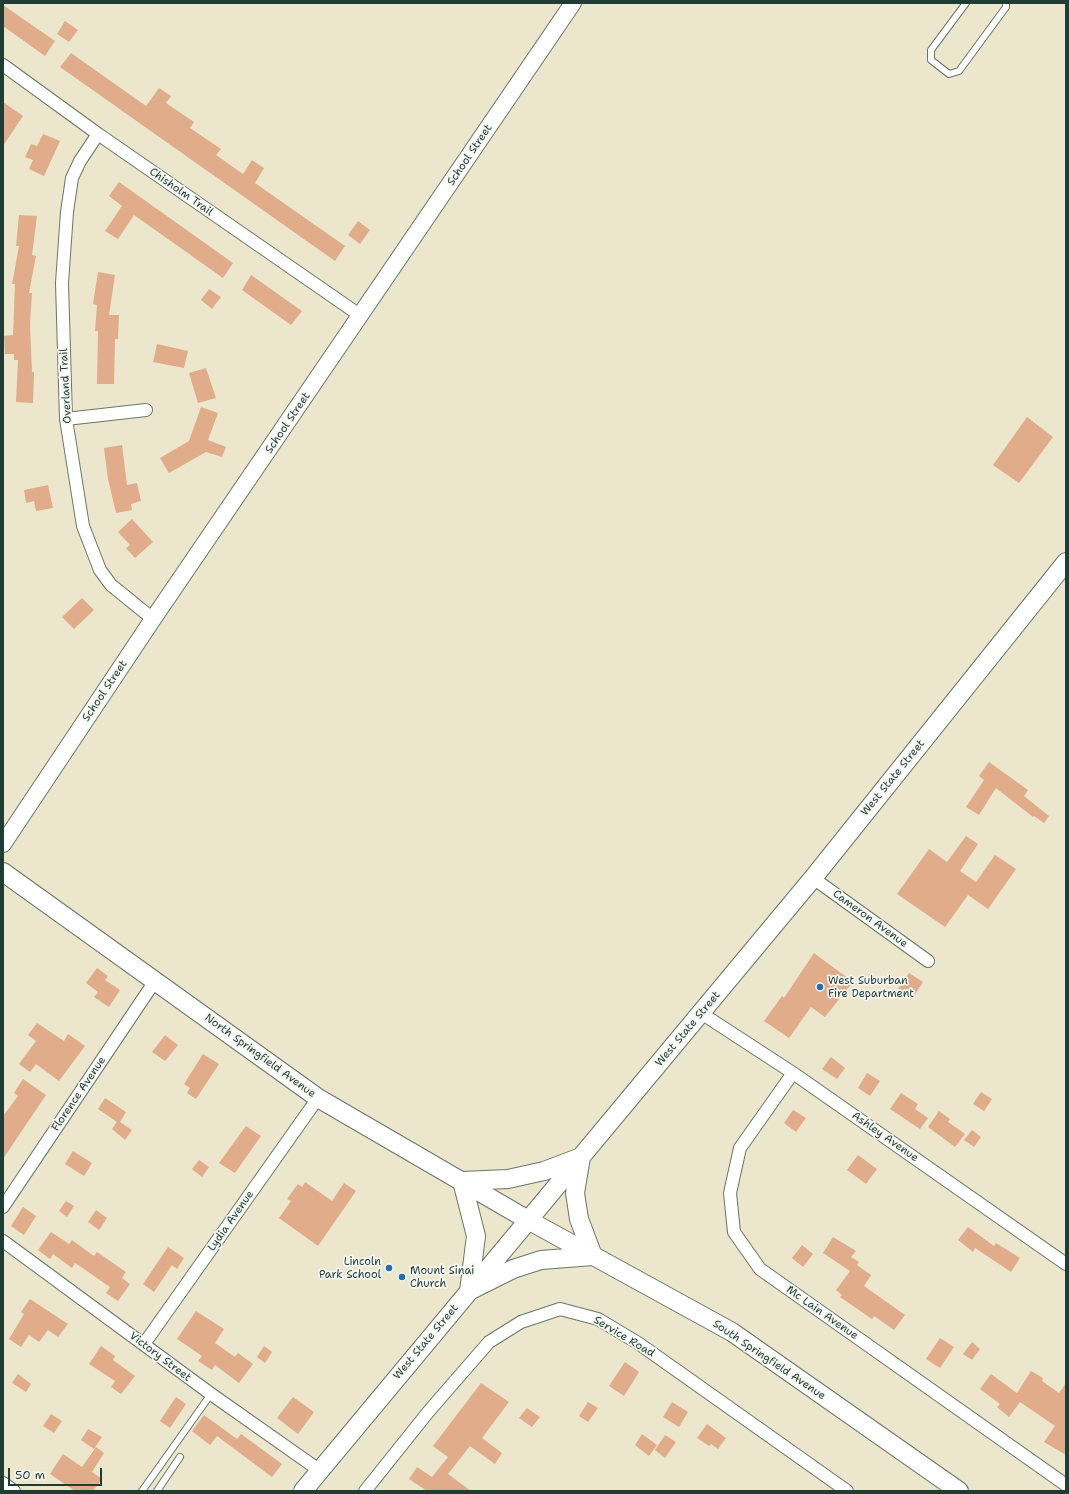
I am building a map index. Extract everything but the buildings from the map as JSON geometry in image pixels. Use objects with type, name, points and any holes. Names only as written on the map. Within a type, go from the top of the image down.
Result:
[{"type":"main road","name":"School Street","points":[[3,844],[153,619],[574,3]]},
{"type":"main road","name":"West State Street","points":[[303,1491],[813,878],[1066,562]]},
{"type":"main road","name":"North Springfield Avenue","points":[[3,872],[318,1098],[528,1220]]},
{"type":"main road","points":[[581,1157],[575,1194],[579,1219],[593,1256],[542,1260],[513,1269],[469,1291],[476,1236],[462,1181],[508,1179],[544,1171],[581,1157]]},
{"type":"main road","name":"South Springfield Avenue","points":[[528,1220],[732,1332],[959,1491]]},
{"type":"street","name":"Chisholm Trail","points":[[3,65],[98,134],[361,316]]},
{"type":"street","name":"Overland Trail","points":[[98,134],[80,161],[72,178],[67,212],[62,283],[66,419],[84,526],[100,570],[111,585],[153,619]]},
{"type":"street","points":[[66,419],[146,410]]},
{"type":"street","name":"Cameron Avenue","points":[[813,878],[928,961]]},
{"type":"street","name":"Florence Avenue","points":[[3,1207],[155,981]]},
{"type":"street","name":"Ashley Avenue","points":[[701,1013],[793,1073],[1066,1264]]},
{"type":"street","name":"Mc Lain Avenue","points":[[793,1073],[740,1148],[730,1194],[734,1232],[760,1269],[1066,1485]]},
{"type":"street","name":"Lydia Avenue","points":[[144,1344],[318,1098]]},
{"type":"street","name":"Victory Street","points":[[3,1242],[211,1394],[319,1470]]},
{"type":"street","name":"Service Road","points":[[365,1491],[429,1411],[489,1342],[521,1322],[560,1310],[598,1319],[638,1343],[848,1491]]},
{"type":"street","points":[[3,1483],[14,1491]]},
{"type":"lane","points":[[966,3],[930,50],[930,60],[949,74],[959,71],[1006,7],[1006,3]]},
{"type":"lane","points":[[142,1491],[211,1394]]},
{"type":"lane","points":[[157,1491],[180,1457]]},
{"type":"place","name":"West Suburban Fire Department","points":[[820,987]]},
{"type":"place","name":"Lincoln Park School","points":[[389,1268]]},
{"type":"place","name":"Mount Sinai Church","points":[[402,1277]]}]
